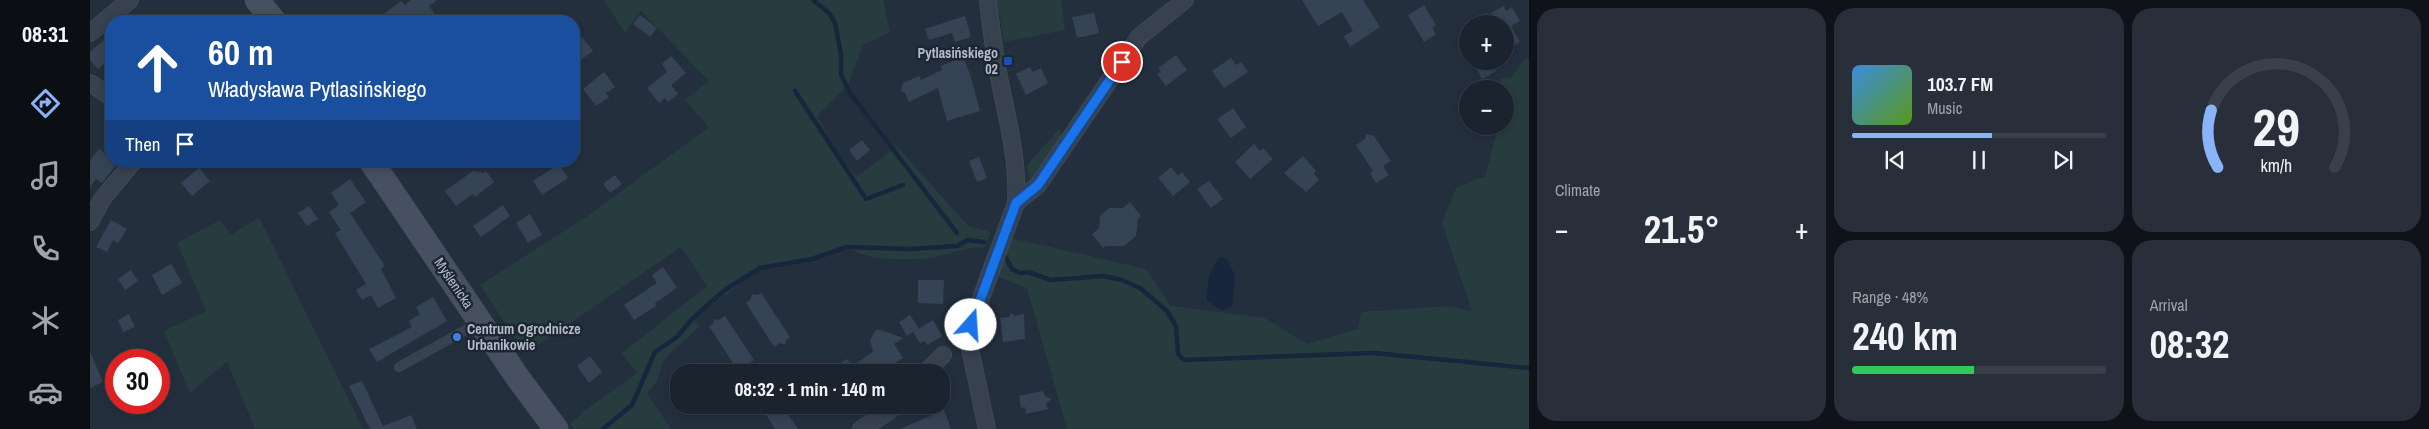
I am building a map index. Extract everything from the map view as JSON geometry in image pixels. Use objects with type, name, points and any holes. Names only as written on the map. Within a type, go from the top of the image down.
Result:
[{"type":"street","points":[[112,15],[130,0]]},
{"type":"street","points":[[257,0],[269,15]]},
{"type":"street","points":[[987,429],[968,339],[974,316],[1016,203],[1016,164],[996,62],[988,0]]},
{"type":"street","points":[[1016,203],[1038,185],[1140,37],[1186,0]]},
{"type":"street","points":[[90,33],[105,21]]},
{"type":"street","points":[[90,83],[105,93]]},
{"type":"street","points":[[90,222],[104,198],[129,167]]},
{"type":"street","name":"Myślenicka","points":[[376,167],[482,324],[556,429]]},
{"type":"street","points":[[934,364],[944,355]]},
{"type":"street","points":[[861,429],[885,414]]},
{"type":"lane","points":[[399,367],[482,324]]},
{"type":"green space","points":[[604,0],[883,0],[890,32],[863,45],[848,85],[817,116],[838,154],[857,177],[897,146],[968,226],[991,232],[984,248],[965,249],[941,256],[904,259],[868,256],[851,249],[757,271],[694,319],[699,326],[668,355],[662,364],[656,383],[647,393],[671,429],[574,429],[570,424],[583,412],[637,373],[622,353],[707,286],[681,247],[525,354],[480,285],[589,215],[709,127],[685,100],[709,81],[641,11],[625,33]]},
{"type":"green space","points":[[997,0],[1061,0],[1065,30],[1004,42]]},
{"type":"green space","points":[[1526,58],[1529,59],[1529,429],[1067,429],[1027,288],[996,276],[1011,238],[1146,269],[1171,306],[1265,318],[1307,344],[1358,329],[1361,312],[1448,306],[1472,311],[1442,223],[1456,188],[1479,178],[1485,178],[1496,135],[1514,135],[1514,80],[1501,80],[1501,78],[1511,78]]},
{"type":"green space","points":[[1059,129],[1063,137],[1030,183],[1027,165]]},
{"type":"green space","points":[[259,217],[363,429],[255,429],[227,361],[190,393],[164,331],[206,311],[177,243],[220,220],[231,235]]},
{"type":"water","points":[[1220,257],[1227,259],[1235,275],[1232,306],[1223,311],[1207,301],[1209,278],[1213,267]]},
{"type":"building","points":[[411,0],[437,0],[429,6],[436,15],[383,15],[401,1],[405,5]]},
{"type":"building","points":[[1302,0],[1363,0],[1380,27],[1350,47],[1344,36],[1353,31],[1342,12],[1318,26]]},
{"type":"building","points":[[1424,5],[1436,25],[1432,28],[1436,34],[1424,42],[1408,15]]},
{"type":"building","points":[[1504,6],[1506,11],[1512,7],[1520,21],[1514,24],[1514,15],[1492,15],[1491,13]]},
{"type":"building","points":[[1094,13],[1099,33],[1077,38],[1072,17]]},
{"type":"building","points":[[640,15],[657,28],[650,37],[633,24]]},
{"type":"building","points":[[965,16],[971,37],[955,42],[952,33],[929,40],[925,29]]},
{"type":"building","points":[[1514,31],[1520,42],[1514,45]]},
{"type":"building","points":[[582,37],[593,51],[580,61],[580,38]]},
{"type":"building","points":[[105,39],[105,63],[98,69],[90,60],[90,52]]},
{"type":"building","points":[[1176,55],[1187,70],[1166,86],[1157,74],[1161,72],[1158,68]]},
{"type":"building","points":[[671,56],[686,73],[671,85],[678,94],[668,102],[665,98],[659,103],[647,88],[667,72],[662,64]]},
{"type":"building","points":[[963,57],[970,74],[980,111],[947,121],[938,88],[909,102],[905,93],[901,91],[903,83],[919,76],[921,80],[942,70],[941,66]]},
{"type":"building","points":[[1231,58],[1236,65],[1241,62],[1248,72],[1224,88],[1212,71]]},
{"type":"building","points":[[1030,67],[1033,72],[1041,68],[1048,83],[1026,95],[1016,74]]},
{"type":"building","points":[[1477,70],[1495,70],[1496,71],[1482,79]]},
{"type":"building","points":[[604,72],[615,87],[606,93],[609,97],[596,106],[583,89]]},
{"type":"building","points":[[1233,108],[1246,127],[1231,138],[1217,119]]},
{"type":"building","points":[[1366,134],[1374,136],[1391,161],[1383,166],[1389,175],[1376,183],[1370,173],[1373,171],[1356,145],[1365,139]]},
{"type":"building","points":[[862,140],[870,150],[857,161],[849,150]]},
{"type":"building","points":[[1254,144],[1260,151],[1263,148],[1273,159],[1250,179],[1235,162]]},
{"type":"building","points":[[99,149],[105,154],[105,167],[114,167],[102,183],[96,179],[90,187],[90,161]]},
{"type":"building","points":[[1303,156],[1316,171],[1314,174],[1319,180],[1306,192],[1284,173]]},
{"type":"building","points":[[979,157],[987,178],[977,182],[969,161]]},
{"type":"building","points":[[554,167],[561,167],[568,178],[542,195],[533,181]]},
{"type":"building","points":[[1171,167],[1178,176],[1182,172],[1190,182],[1173,196],[1158,178]]},
{"type":"building","points":[[199,168],[210,181],[192,196],[181,183]]},
{"type":"building","points":[[473,171],[484,173],[486,171],[494,182],[475,197],[473,194],[456,206],[445,191]]},
{"type":"building","points":[[615,175],[622,184],[610,193],[603,184]]},
{"type":"building","points":[[350,179],[366,202],[350,213],[385,266],[381,269],[396,298],[378,308],[371,295],[362,300],[356,290],[366,284],[335,233],[341,230],[329,212],[339,205],[331,193]]},
{"type":"building","points":[[1209,181],[1223,199],[1211,208],[1197,189]]},
{"type":"building","points":[[1130,202],[1141,216],[1138,218],[1136,236],[1124,246],[1106,246],[1103,248],[1092,234],[1099,228],[1100,216],[1109,208],[1123,208]]},
{"type":"building","points":[[503,205],[510,216],[481,237],[473,226]]},
{"type":"building","points":[[309,206],[318,219],[307,226],[298,213]]},
{"type":"building","points":[[530,214],[542,235],[528,243],[516,223]]},
{"type":"building","points":[[111,220],[127,229],[118,243],[113,240],[107,252],[96,247]]},
{"type":"building","points":[[171,264],[182,283],[162,295],[152,275]]},
{"type":"building","points":[[663,267],[677,288],[655,303],[656,306],[634,320],[624,305],[657,283],[652,275]]},
{"type":"building","points":[[131,270],[138,281],[125,290],[118,279]]},
{"type":"building","points":[[918,280],[944,280],[943,304],[918,303]]},
{"type":"building","points":[[761,293],[790,337],[786,340],[785,345],[780,343],[774,347],[746,303],[751,299],[752,294],[757,295]]},
{"type":"building","points":[[433,297],[447,321],[377,362],[369,349],[412,327],[409,321],[420,314],[416,307]]},
{"type":"building","points":[[1011,313],[1015,316],[1024,314],[1025,339],[1003,342],[1000,318],[1009,317]]},
{"type":"building","points":[[129,314],[135,327],[123,332],[118,320]]},
{"type":"building","points":[[910,315],[919,329],[933,320],[942,336],[927,345],[924,341],[920,343],[913,332],[907,336],[899,322]]},
{"type":"building","points":[[725,316],[754,360],[748,364],[733,364],[709,326],[713,324],[714,319],[719,320]]},
{"type":"building","points":[[876,330],[903,338],[894,344],[903,358],[894,364],[855,364],[873,352],[870,340]]},
{"type":"building","points":[[90,352],[103,382],[90,388]]},
{"type":"building","points":[[590,356],[602,372],[589,383],[577,366]]},
{"type":"building","points":[[847,359],[851,364],[839,364]]},
{"type":"building","points":[[362,381],[383,426],[411,415],[417,429],[370,429],[349,386]]},
{"type":"building","points":[[1043,391],[1045,396],[1051,399],[1046,404],[1048,409],[1026,414],[1025,407],[1021,408],[1019,396]]},
{"type":"building","points":[[766,414],[788,414],[798,429],[775,429]]},
{"type":"building","points":[[935,414],[945,414],[951,429],[900,429]]},
{"type":"waterway","points":[[813,0],[829,13],[835,23],[841,54],[841,75],[850,93],[957,233]]},
{"type":"waterway","points":[[795,91],[866,199],[903,185]]},
{"type":"waterway","points":[[603,429],[632,405],[655,352],[677,337],[692,319],[725,290],[760,268],[812,259],[847,247],[909,249],[957,246],[968,240],[984,242]]},
{"type":"waterway","points":[[1005,256],[1012,269],[1020,273],[1028,272],[1051,280],[1103,276],[1122,280],[1140,288],[1167,311],[1176,326],[1178,354],[1184,360],[1374,353],[1529,368]]},
{"type":"place","name":"Pytlasińskiego 02","points":[[1008,61]]},
{"type":"place","name":"Centrum Ogrodnicze Urbanikowie","points":[[457,337]]},
{"type":"route","points":[[971,325],[1016,203],[1038,185],[1122,62]]}]
